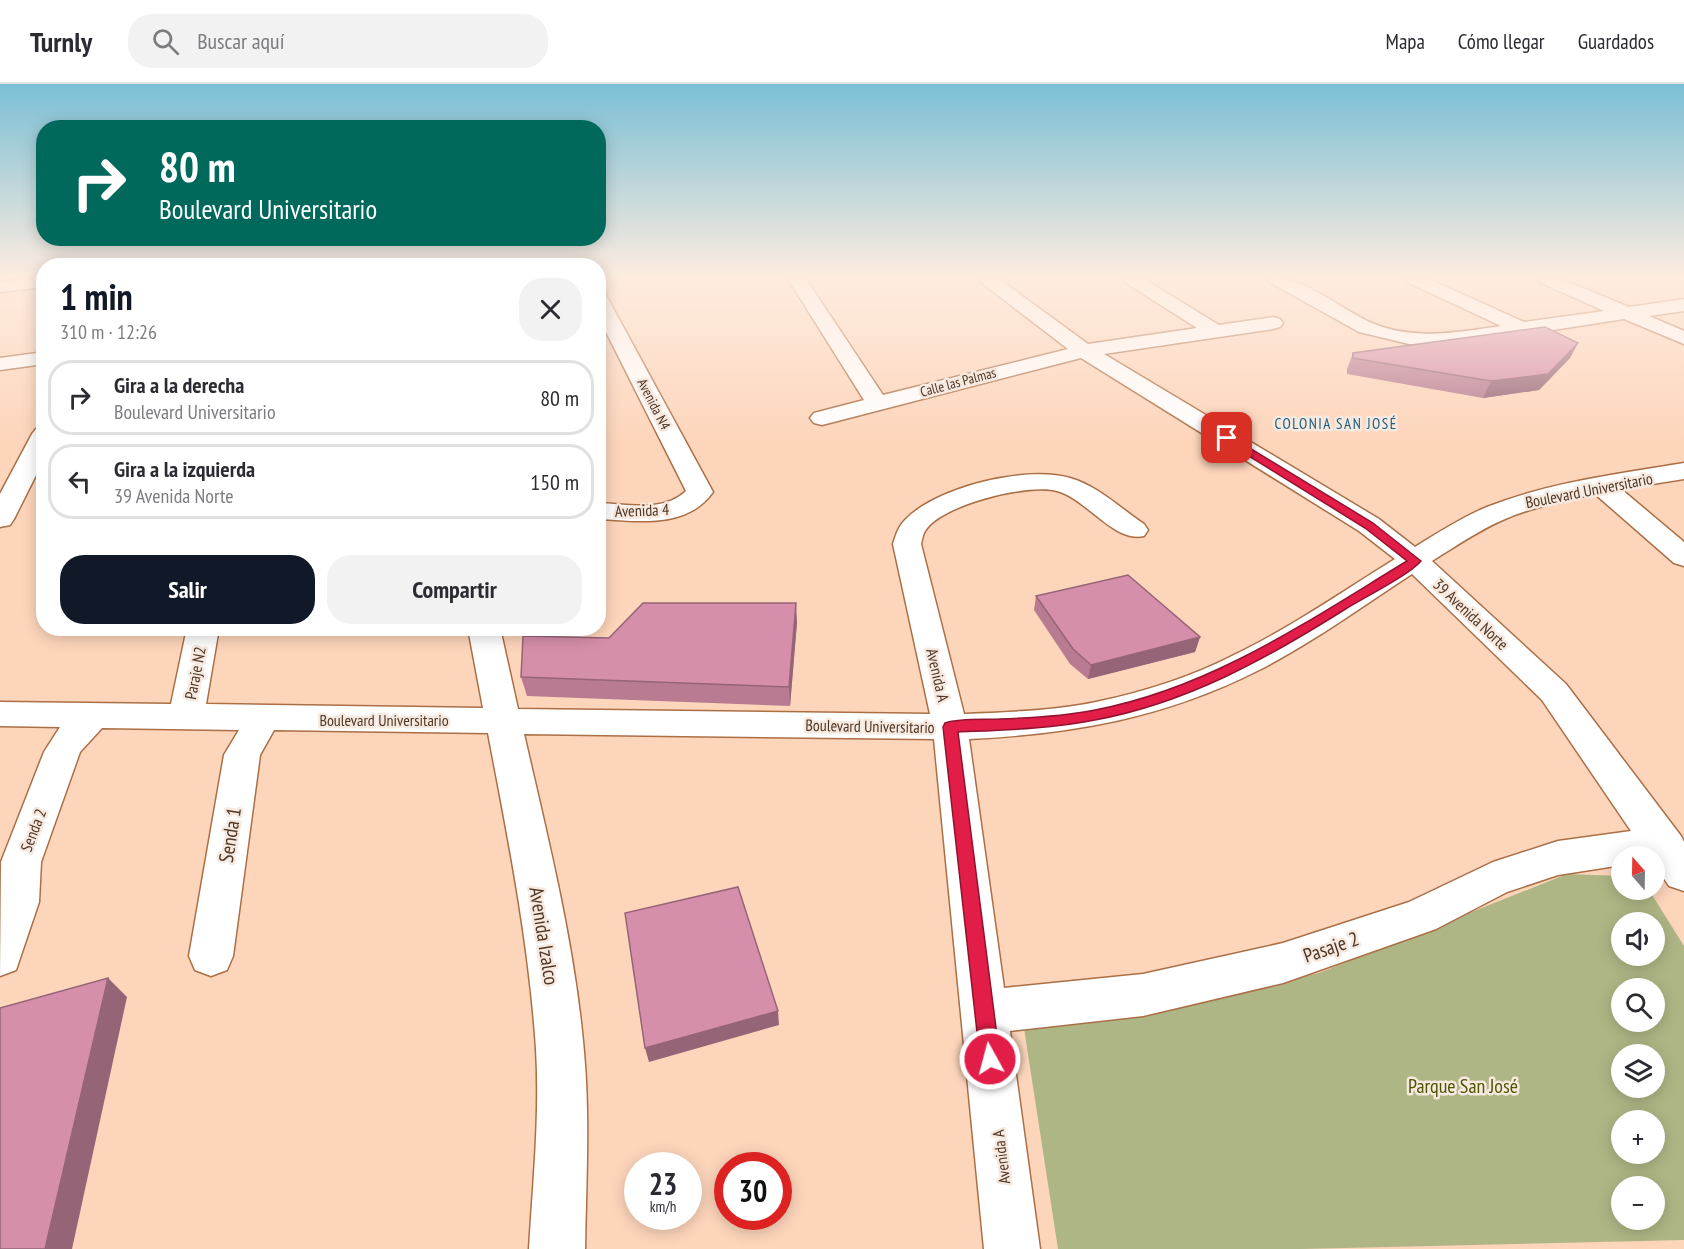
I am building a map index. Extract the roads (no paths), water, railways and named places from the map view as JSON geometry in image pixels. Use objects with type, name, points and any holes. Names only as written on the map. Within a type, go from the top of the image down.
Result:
[{"type":"street","name":"Avenida N4","points":[[617,333],[700,492],[685,507]]},
{"type":"street","points":[[832,333],[877,403]]},
{"type":"street","name":"39 Avenida Norte","points":[[1060,333],[1084,351],[1369,525],[1415,561],[1554,692],[1675,861]]},
{"type":"street","name":"Calle las Palmas","points":[[822,417],[1084,351],[1207,333]]},
{"type":"street","points":[[1383,333],[1395,337],[1431,339],[1477,333]]},
{"type":"street","points":[[0,364],[36,359]]},
{"type":"street","points":[[0,519],[36,449]]},
{"type":"street","name":"Boulevard Universitario","points":[[0,714],[950,727],[1017,724],[1094,715],[1146,702],[1199,684],[1246,663],[1469,526],[1495,513],[1526,502],[1600,485],[1684,471]]},
{"type":"street","name":"Avenida A","points":[[1012,1249],[950,727],[907,544],[912,527],[932,511],[994,486],[1039,480],[1061,484],[1081,494],[1134,530]]},
{"type":"street","points":[[1600,485],[1684,557]]},
{"type":"street","name":"Avenida 4","points":[[606,511],[656,513],[685,507]]},
{"type":"street","name":"Paraje N2","points":[[186,718],[201,636]]},
{"type":"street","name":"Avenida Izalco","points":[[486,636],[548,951],[560,1051],[557,1249]]},
{"type":"street","name":"Senda 2","points":[[0,956],[18,902],[10,865],[62,752],[69,741],[93,716]]},
{"type":"street","name":"Senda 1","points":[[211,956],[242,755],[263,719]]},
{"type":"street","name":"Pasaje 2","points":[[984,1011],[1143,995],[1284,963],[1421,916],[1493,879],[1558,858],[1631,847],[1675,861]]},
{"type":"district","name":"COLONIA SAN JOSÉ","points":[[1336,424]]},
{"type":"park label","name":"Parque San José","points":[[1463,1086]]}]
